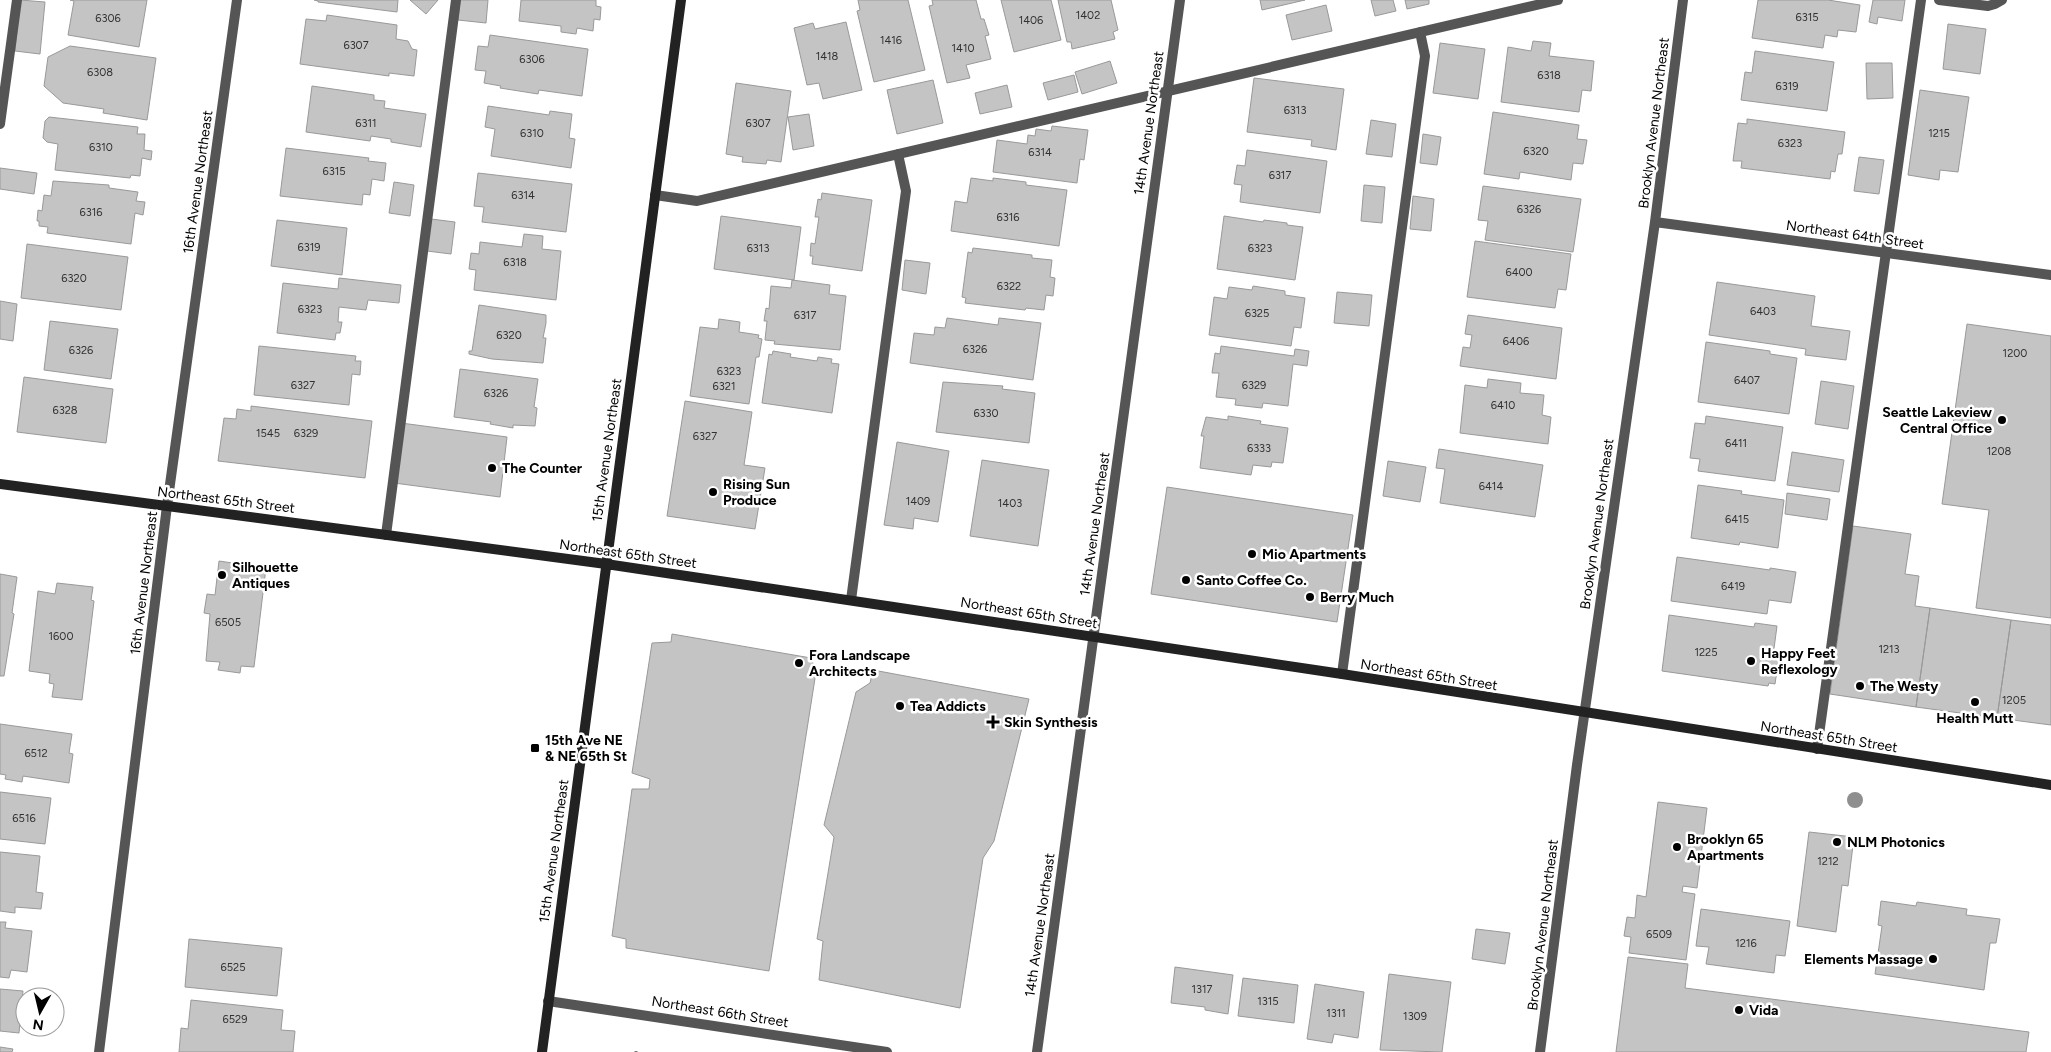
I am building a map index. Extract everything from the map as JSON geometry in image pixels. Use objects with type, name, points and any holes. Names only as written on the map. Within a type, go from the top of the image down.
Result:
[{"type":"main road","name":"15th Avenue Northeast","points":[[542,1052],[680,0]]},
{"type":"main road","name":"Northeast 65th Street","points":[[0,484],[606,564],[1342,674],[2051,785]]},
{"type":"street","points":[[0,124],[17,0]]},
{"type":"street","name":"16th Avenue Northeast","points":[[99,1052],[167,506],[237,0]]},
{"type":"street","points":[[386,534],[456,0]]},
{"type":"street","name":"14th Avenue Northeast","points":[[1037,1052],[1180,0]]},
{"type":"street","points":[[655,195],[697,201],[1558,0]]},
{"type":"street","name":"Brooklyn Avenue Northeast","points":[[1540,1052],[1584,713],[1655,222],[1683,0]]},
{"type":"street","points":[[1817,749],[1921,0]]},
{"type":"street","points":[[1939,0],[1988,6],[2002,0]]},
{"type":"street","points":[[1342,674],[1425,56],[1420,32]]},
{"type":"street","points":[[851,600],[906,191],[898,154]]},
{"type":"street","name":"Northeast 64th Street","points":[[1655,222],[2051,275]]},
{"type":"street","name":"Northeast 66th Street","points":[[548,1001],[887,1052]]},
{"type":"building","points":[[20,0],[45,2],[40,54],[15,51]]},
{"type":"building","points":[[70,0],[147,0],[139,47],[68,35],[74,1]]},
{"type":"building","points":[[314,0],[398,0],[397,12]]},
{"type":"building","points":[[410,0],[438,0],[426,14]]},
{"type":"building","points":[[460,0],[488,0],[486,23],[458,20]]},
{"type":"building","points":[[521,0],[596,0],[596,6],[601,7],[600,20],[594,19],[593,31],[577,28],[576,34],[561,32],[561,26],[519,21]]},
{"type":"building","points":[[858,0],[908,0],[925,70],[874,82],[857,11],[860,10]]},
{"type":"building","points":[[932,0],[976,0],[981,19],[984,19],[989,35],[985,36],[991,59],[966,65],[970,78],[947,83],[929,6],[933,5]]},
{"type":"building","points":[[1001,0],[1051,0],[1061,40],[1014,52]]},
{"type":"building","points":[[1058,0],[1111,0],[1118,30],[1113,32],[1115,39],[1072,49],[1071,42],[1067,42]]},
{"type":"building","points":[[1260,0],[1305,0],[1262,10]]},
{"type":"building","points":[[1371,0],[1393,0],[1396,11],[1375,16]]},
{"type":"building","points":[[1405,0],[1429,0],[1429,4],[1407,9]]},
{"type":"building","points":[[1758,0],[1828,0],[1860,5],[1856,32],[1838,30],[1837,37],[1825,35],[1823,48],[1752,38]]},
{"type":"building","points":[[1873,0],[1905,0],[1902,21],[1878,17],[1877,24],[1869,22]]},
{"type":"building","points":[[1326,5],[1332,31],[1292,40],[1286,15]]},
{"type":"building","points":[[327,15],[397,25],[396,39],[408,41],[412,49],[417,50],[414,76],[389,73],[389,76],[300,64],[306,19],[326,21]]},
{"type":"building","points":[[846,22],[862,90],[823,99],[819,83],[807,85],[794,28],[813,23],[815,29]]},
{"type":"building","points":[[1948,24],[1986,29],[1980,74],[1943,69]]},
{"type":"building","points":[[490,35],[588,49],[582,96],[539,90],[538,94],[500,88],[501,86],[484,83],[486,71],[475,70],[478,46],[488,47]]},
{"type":"building","points":[[1533,41],[1551,43],[1549,56],[1594,61],[1591,91],[1582,90],[1579,112],[1501,102],[1508,47],[1531,51]]},
{"type":"building","points":[[1440,43],[1485,49],[1478,99],[1433,93]]},
{"type":"building","points":[[70,46],[156,58],[147,120],[103,113],[104,109],[63,103],[44,86],[48,57]]},
{"type":"building","points":[[1755,51],[1834,62],[1827,111],[1741,100],[1745,72],[1752,73]]},
{"type":"building","points":[[1110,61],[1117,83],[1082,94],[1075,72]]},
{"type":"building","points":[[1866,63],[1892,63],[1893,98],[1867,99]]},
{"type":"building","points":[[1074,75],[1078,92],[1048,100],[1043,83]]},
{"type":"building","points":[[1254,78],[1344,89],[1336,150],[1311,146],[1312,140],[1247,132]]},
{"type":"building","points":[[933,80],[943,123],[897,134],[887,90]]},
{"type":"building","points":[[736,83],[791,91],[781,162],[767,160],[766,164],[742,162],[743,157],[726,154]]},
{"type":"building","points":[[1007,85],[1012,107],[980,114],[975,93]]},
{"type":"building","points":[[312,86],[374,95],[374,100],[385,101],[384,108],[426,114],[421,147],[391,142],[391,139],[371,136],[370,141],[306,132]]},
{"type":"building","points":[[1920,90],[1969,97],[1958,172],[1940,170],[1939,180],[1908,175]]},
{"type":"building","points":[[488,106],[549,115],[550,111],[572,114],[569,138],[575,139],[571,168],[491,156],[495,129],[485,127]]},
{"type":"building","points":[[1493,112],[1579,125],[1577,139],[1587,140],[1583,164],[1573,163],[1571,180],[1520,172],[1519,179],[1484,174]]},
{"type":"building","points":[[809,114],[814,146],[793,150],[788,117]]},
{"type":"building","points":[[49,117],[138,127],[137,134],[145,134],[144,150],[152,151],[151,160],[142,158],[140,176],[131,175],[130,178],[55,170],[58,144],[47,142],[43,138],[45,121]]},
{"type":"building","points":[[1747,119],[1845,132],[1842,154],[1838,154],[1835,172],[1831,171],[1830,179],[1741,168],[1742,161],[1733,161],[1738,123],[1747,124]]},
{"type":"building","points":[[1371,120],[1396,124],[1392,157],[1366,154]]},
{"type":"building","points":[[1052,126],[1088,130],[1084,160],[1080,159],[1077,183],[993,172],[997,140],[1027,144],[1028,135],[1035,136],[1036,129],[1051,131]]},
{"type":"building","points":[[1423,134],[1441,137],[1437,165],[1420,163]]},
{"type":"building","points":[[286,148],[369,158],[368,161],[386,163],[384,181],[372,179],[370,195],[363,194],[362,205],[280,196]]},
{"type":"building","points":[[1247,150],[1327,161],[1320,213],[1240,202],[1242,185],[1234,184],[1237,165],[1245,166]]},
{"type":"building","points":[[1859,157],[1884,160],[1879,194],[1854,191]]},
{"type":"building","points":[[0,168],[37,173],[34,194],[0,189]]},
{"type":"building","points":[[478,173],[572,184],[566,232],[482,222],[484,207],[474,206]]},
{"type":"building","points":[[971,178],[993,181],[993,178],[1026,182],[1026,185],[1067,190],[1059,246],[951,231],[955,201],[967,203]]},
{"type":"building","points":[[53,181],[109,185],[109,188],[138,192],[136,201],[145,202],[143,215],[135,213],[131,244],[47,233],[48,227],[39,226],[39,221],[37,221],[38,210],[42,211],[44,195],[51,196]]},
{"type":"building","points":[[394,182],[414,185],[410,216],[389,213]]},
{"type":"building","points":[[1364,185],[1385,187],[1382,223],[1361,221]]},
{"type":"building","points":[[1483,186],[1581,199],[1573,252],[1485,240],[1488,221],[1478,220]]},
{"type":"building","points":[[822,193],[872,200],[862,271],[812,264],[813,256],[810,256],[811,243],[815,244],[819,217],[815,217],[818,199],[821,200]]},
{"type":"building","points":[[1413,196],[1434,199],[1431,231],[1410,229]]},
{"type":"building","points":[[721,216],[801,227],[794,280],[714,269]]},
{"type":"building","points":[[1224,216],[1263,222],[1264,220],[1287,223],[1287,225],[1303,227],[1295,280],[1217,269]]},
{"type":"building","points":[[431,219],[455,222],[451,254],[427,251]]},
{"type":"building","points":[[277,220],[347,228],[342,275],[271,266]]},
{"type":"building","points":[[524,234],[543,236],[542,249],[561,251],[556,300],[474,290],[476,270],[469,269],[471,253],[479,254],[480,242],[522,247]]},
{"type":"building","points":[[1475,241],[1571,254],[1566,290],[1558,289],[1555,308],[1467,297]]},
{"type":"building","points":[[27,244],[128,257],[121,310],[21,298]]},
{"type":"building","points":[[973,248],[1032,255],[1032,258],[1052,260],[1050,277],[1055,278],[1053,296],[1046,295],[1044,310],[1026,308],[1025,310],[965,303],[966,298],[962,297],[968,252],[972,253]]},
{"type":"building","points":[[905,260],[930,263],[926,294],[902,290]]},
{"type":"building","points":[[339,278],[401,285],[399,303],[368,300],[366,310],[339,307],[338,322],[342,322],[340,333],[336,333],[335,340],[277,333],[283,283],[338,289]]},
{"type":"building","points":[[792,280],[830,285],[829,294],[846,296],[840,350],[774,344],[775,341],[765,340],[767,321],[764,321],[766,308],[769,309],[771,286],[791,288]]},
{"type":"building","points":[[1717,282],[1815,296],[1811,326],[1850,331],[1846,360],[1805,355],[1806,349],[1709,335]]},
{"type":"building","points":[[1253,286],[1285,291],[1285,295],[1305,298],[1301,328],[1294,327],[1291,346],[1209,335],[1214,297],[1227,299],[1229,287],[1252,290]]},
{"type":"building","points":[[1337,292],[1372,295],[1369,326],[1334,323]]},
{"type":"building","points":[[0,301],[17,304],[13,341],[0,339]]},
{"type":"building","points":[[479,305],[546,315],[543,338],[546,338],[543,363],[492,359],[469,354],[469,351],[472,351]]},
{"type":"building","points":[[1468,315],[1562,328],[1556,379],[1460,366],[1463,347],[1470,348],[1472,335],[1465,334]]},
{"type":"building","points":[[947,318],[998,325],[999,318],[1041,323],[1033,380],[910,363],[914,333],[934,335],[935,327],[945,328]]},
{"type":"building","points":[[719,319],[740,322],[739,332],[759,335],[758,338],[762,339],[759,357],[756,357],[749,404],[690,396],[700,327],[718,329]]},
{"type":"building","points":[[50,321],[118,329],[111,379],[44,370]]},
{"type":"building","name":"Seattle Lakeview Central Office","points":[[1967,324],[2051,336],[2051,618],[1976,608],[1989,510],[1942,504]]},
{"type":"building","points":[[1706,342],[1770,351],[1770,354],[1797,358],[1789,414],[1698,402]]},
{"type":"building","points":[[259,346],[356,356],[355,361],[361,361],[360,375],[352,374],[349,405],[254,395]]},
{"type":"building","points":[[1221,346],[1294,356],[1295,349],[1309,351],[1307,366],[1293,364],[1288,406],[1263,403],[1262,408],[1235,405],[1236,399],[1216,397],[1219,373],[1212,373],[1215,353],[1220,354]]},
{"type":"building","points":[[773,351],[791,354],[790,357],[817,361],[818,357],[832,359],[831,363],[839,364],[832,413],[762,403],[769,354],[772,355]]},
{"type":"building","points":[[460,369],[538,379],[534,407],[537,408],[535,426],[513,425],[513,428],[490,424],[491,422],[454,417]]},
{"type":"building","points":[[24,377],[113,389],[106,443],[17,432]]},
{"type":"building","points":[[1488,379],[1521,383],[1520,393],[1544,395],[1542,415],[1551,417],[1548,444],[1460,433],[1465,385],[1487,388]]},
{"type":"building","points":[[1821,381],[1854,386],[1848,429],[1815,424]]},
{"type":"building","points":[[943,382],[1003,386],[1002,389],[1035,393],[1029,443],[936,432]]},
{"type":"building","points":[[685,401],[752,412],[744,465],[765,468],[755,529],[667,516]]},
{"type":"building","points":[[251,406],[372,421],[365,478],[218,461],[224,418],[236,419],[237,409],[251,411]]},
{"type":"building","points":[[1228,416],[1261,421],[1260,424],[1288,428],[1283,463],[1272,462],[1271,467],[1253,465],[1251,475],[1200,468],[1204,436],[1201,436],[1206,417],[1228,420]]},
{"type":"building","points":[[1706,416],[1783,427],[1775,481],[1698,471],[1700,459],[1690,458],[1695,423],[1705,424]]},
{"type":"building","points":[[401,423],[507,437],[500,497],[394,483]]},
{"type":"building","points":[[897,442],[949,451],[938,522],[914,518],[913,529],[884,525]]},
{"type":"building","points":[[1439,449],[1543,465],[1535,517],[1440,503],[1445,469],[1436,468]]},
{"type":"building","points":[[1792,452],[1844,460],[1839,492],[1787,485]]},
{"type":"building","points":[[982,460],[1049,470],[1038,546],[970,536]]},
{"type":"building","points":[[1388,461],[1426,467],[1420,502],[1383,496]]},
{"type":"building","points":[[1698,485],[1742,491],[1741,494],[1784,500],[1778,548],[1740,542],[1739,545],[1691,538]]},
{"type":"building","name":"Mio Apartments","points":[[1167,487],[1353,515],[1337,622],[1151,594]]},
{"type":"building","points":[[1787,493],[1830,499],[1827,520],[1785,514]]},
{"type":"building","points":[[1853,526],[1911,534],[1905,574],[1919,576],[1915,606],[1930,608],[1916,707],[1830,694]]},
{"type":"building","points":[[1677,557],[1796,572],[1791,603],[1769,600],[1767,614],[1671,601]]},
{"type":"building","points":[[219,561],[266,568],[254,667],[241,666],[240,673],[218,670],[220,662],[206,661],[210,614],[204,613],[207,594],[215,595]]},
{"type":"building","points":[[0,574],[17,577],[12,613],[14,614],[4,676],[0,676]]},
{"type":"building","points":[[57,583],[93,587],[91,600],[94,601],[82,700],[52,697],[54,684],[49,683],[50,674],[29,671],[38,591],[55,594]]},
{"type":"building","points":[[1930,608],[2011,620],[1997,718],[1916,707]]},
{"type":"building","points":[[1669,615],[1754,627],[1755,623],[1777,626],[1773,656],[1779,657],[1775,684],[1769,683],[1768,686],[1662,671]]},
{"type":"building","points":[[2011,620],[2051,625],[2051,725],[1997,718]]},
{"type":"building","points":[[672,634],[811,658],[816,672],[769,971],[626,948],[626,939],[612,936],[632,789],[649,789],[650,779],[632,773],[652,643],[671,642]]},
{"type":"building","points":[[873,670],[1029,699],[994,841],[983,858],[960,1008],[819,980],[823,941],[817,939],[834,837],[824,825],[856,692],[870,683]]},
{"type":"building","points":[[0,724],[72,734],[69,753],[73,754],[69,783],[23,776],[22,782],[5,779],[6,775],[0,774]]},
{"type":"building","points":[[0,792],[51,798],[45,844],[0,839]]},
{"type":"building","name":"Brooklyn 65 Apartments","points":[[1658,802],[1707,808],[1697,888],[1683,886],[1682,892],[1695,894],[1686,960],[1629,953],[1631,937],[1624,936],[1627,917],[1635,918],[1637,895],[1646,897]]},
{"type":"building","points":[[1809,832],[1854,837],[1848,886],[1842,885],[1836,932],[1797,926]]},
{"type":"building","points":[[0,852],[40,856],[36,892],[43,893],[41,909],[15,907],[15,913],[0,911]]},
{"type":"building","name":"Elements Massage","points":[[1881,901],[1916,906],[1917,902],[1967,909],[1966,915],[2000,919],[1996,943],[1990,943],[1984,990],[1875,974],[1882,926],[1878,925]]},
{"type":"building","points":[[1701,909],[1790,921],[1785,956],[1776,955],[1774,973],[1706,964],[1709,947],[1696,946]]},
{"type":"building","points":[[0,922],[6,922],[5,928],[32,931],[27,972],[11,970],[9,978],[0,977]]},
{"type":"building","points":[[1476,929],[1510,933],[1505,964],[1472,959]]},
{"type":"building","points":[[189,939],[282,948],[277,996],[185,987]]},
{"type":"building","name":"Vida","points":[[1628,957],[1688,964],[1685,988],[2029,1032],[2026,1052],[1616,1052]]},
{"type":"building","points":[[1175,967],[1233,975],[1228,1014],[1205,1010],[1205,1007],[1171,1003]]},
{"type":"building","points":[[1389,974],[1451,982],[1442,1052],[1380,1050]]},
{"type":"building","points":[[1243,978],[1298,985],[1294,1023],[1238,1016]]},
{"type":"building","points":[[1315,984],[1364,992],[1358,1038],[1334,1034],[1332,1043],[1307,1039]]},
{"type":"building","points":[[0,989],[15,990],[15,1033],[0,1031]]},
{"type":"building","points":[[191,1000],[283,1010],[281,1030],[295,1031],[293,1052],[179,1052],[181,1028],[188,1029]]},
{"type":"building","points":[[0,1047],[13,1049],[12,1052],[0,1052]]},
{"type":"place","name":"Seattle Lakeview Central Office","points":[[2002,420]]},
{"type":"place","name":"The Counter","points":[[492,468]]},
{"type":"place","name":"Rising Sun Produce","points":[[713,492]]},
{"type":"place","name":"Mio Apartments","points":[[1252,554]]},
{"type":"place","name":"Silhouette Antiques","points":[[222,575]]},
{"type":"place","name":"Santo Coffee Co.","points":[[1186,580]]},
{"type":"place","name":"Berry Much","points":[[1310,597]]},
{"type":"place","name":"Happy Feet Reflexology","points":[[1751,661]]},
{"type":"place","name":"Fora Landscape Architects","points":[[799,663]]},
{"type":"place","name":"The Westy","points":[[1860,686]]},
{"type":"place","name":"Health Mutt","points":[[1975,702]]},
{"type":"place","name":"Tea Addicts","points":[[900,706]]},
{"type":"place","name":"Skin Synthesis","points":[[993,722]]},
{"type":"place","name":"15th Ave NE & NE 65th St","points":[[535,748]]},
{"type":"place","name":"NLM Photonics","points":[[1837,842]]},
{"type":"place","name":"Brooklyn 65 Apartments","points":[[1677,847]]},
{"type":"place","name":"Elements Massage","points":[[1933,959]]},
{"type":"place","name":"Vida","points":[[1739,1010]]}]
